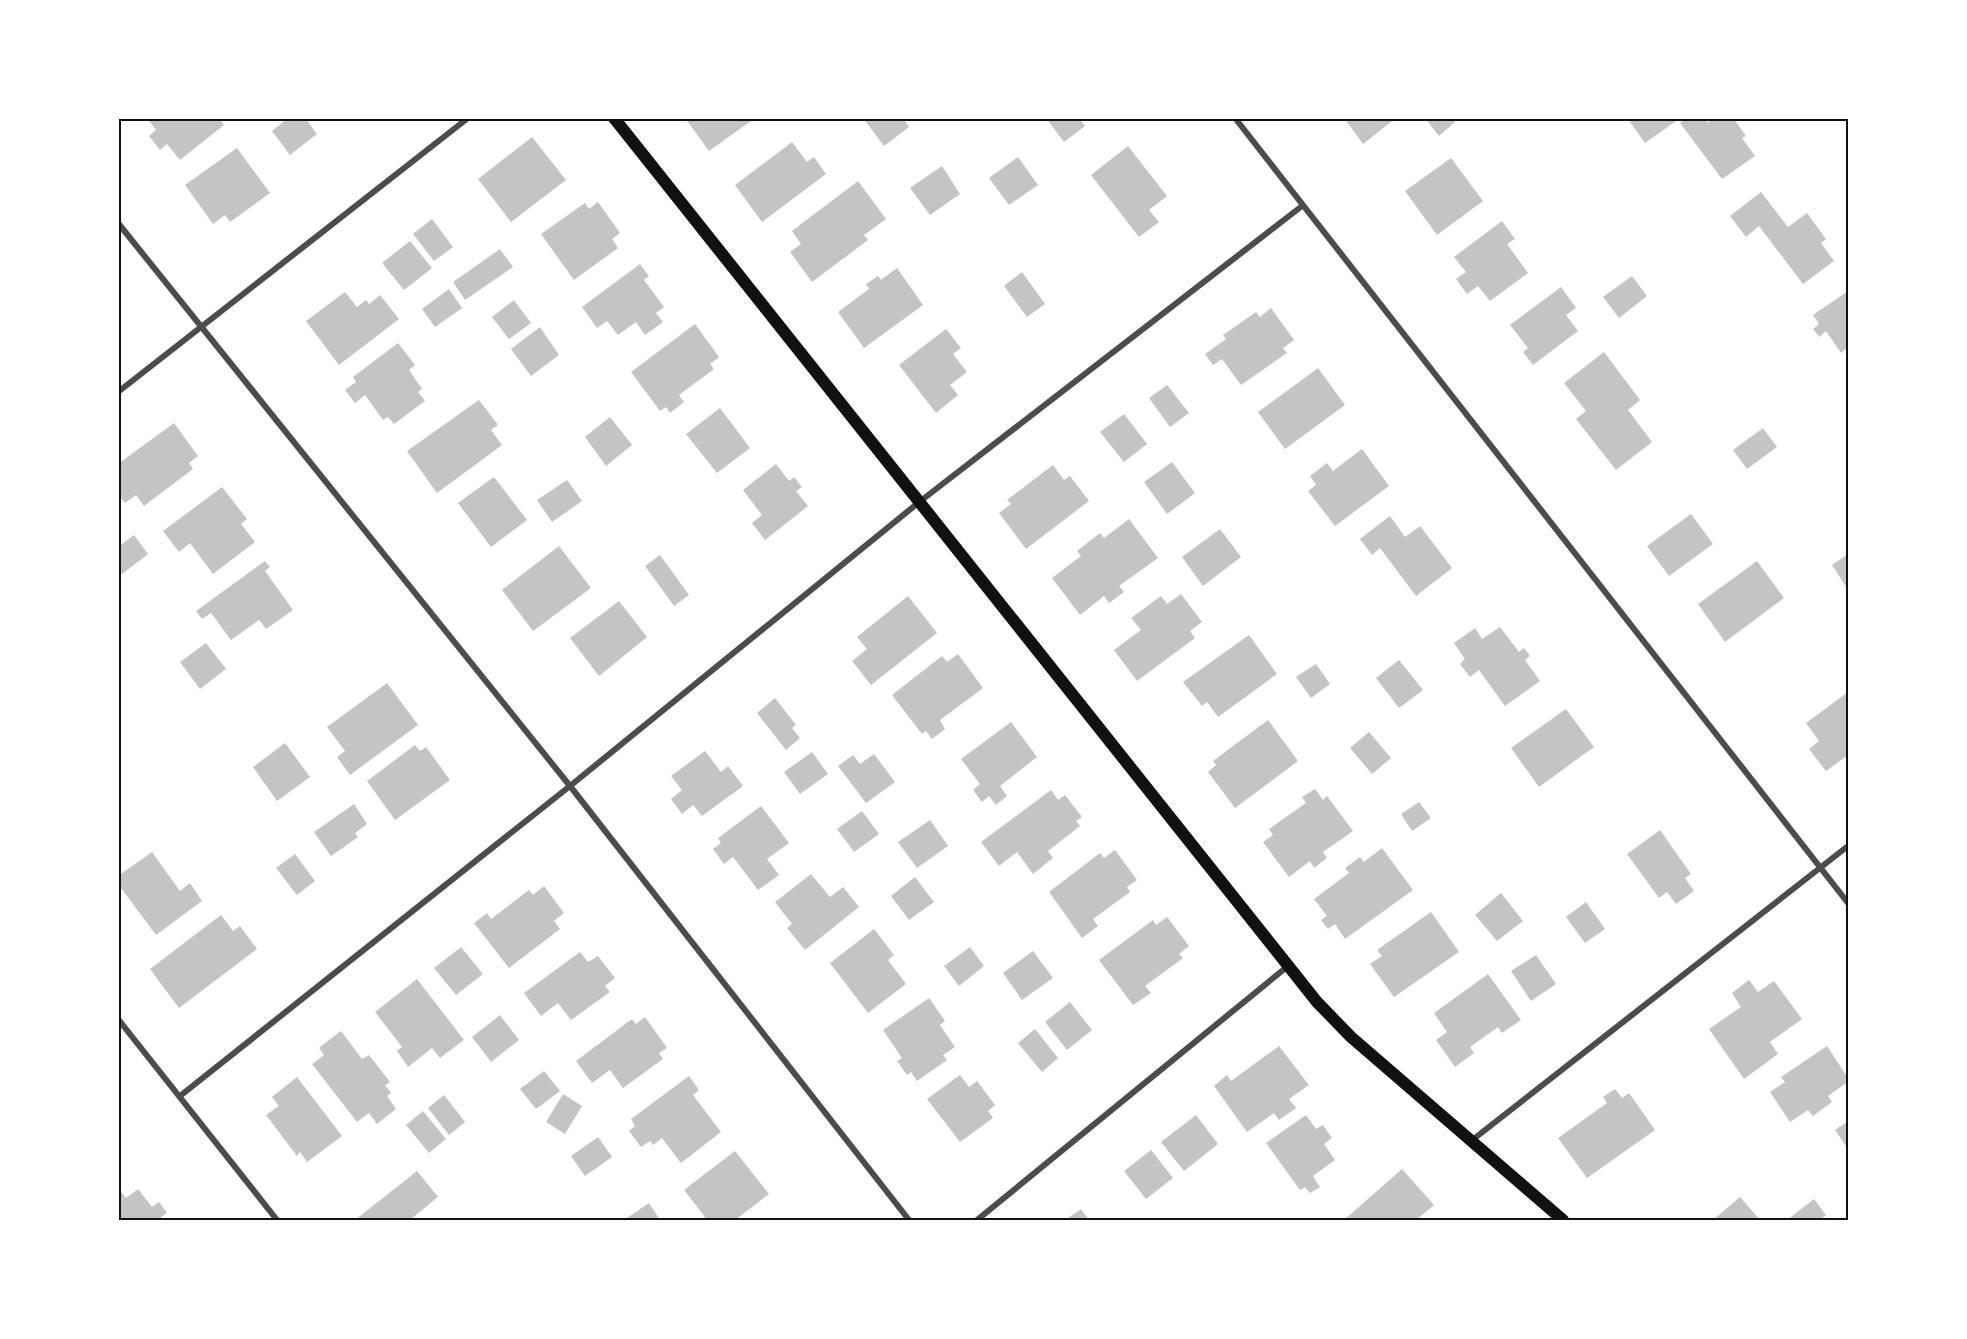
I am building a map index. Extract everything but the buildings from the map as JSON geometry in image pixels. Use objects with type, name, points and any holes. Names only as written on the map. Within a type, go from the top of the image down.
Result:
[{"type":"main road","points":[[614,118],[1288,966],[1339,1025],[1563,1221]]},
{"type":"street","points":[[118,392],[468,118]]},
{"type":"street","points":[[1235,118],[1848,903]]},
{"type":"street","points":[[180,1096],[570,786],[918,503],[1302,206]]},
{"type":"street","points":[[118,223],[570,786],[909,1221]]},
{"type":"street","points":[[1471,1141],[1848,846]]},
{"type":"street","points":[[977,1221],[1288,966]]},
{"type":"street","points":[[118,1019],[277,1221]]}]
